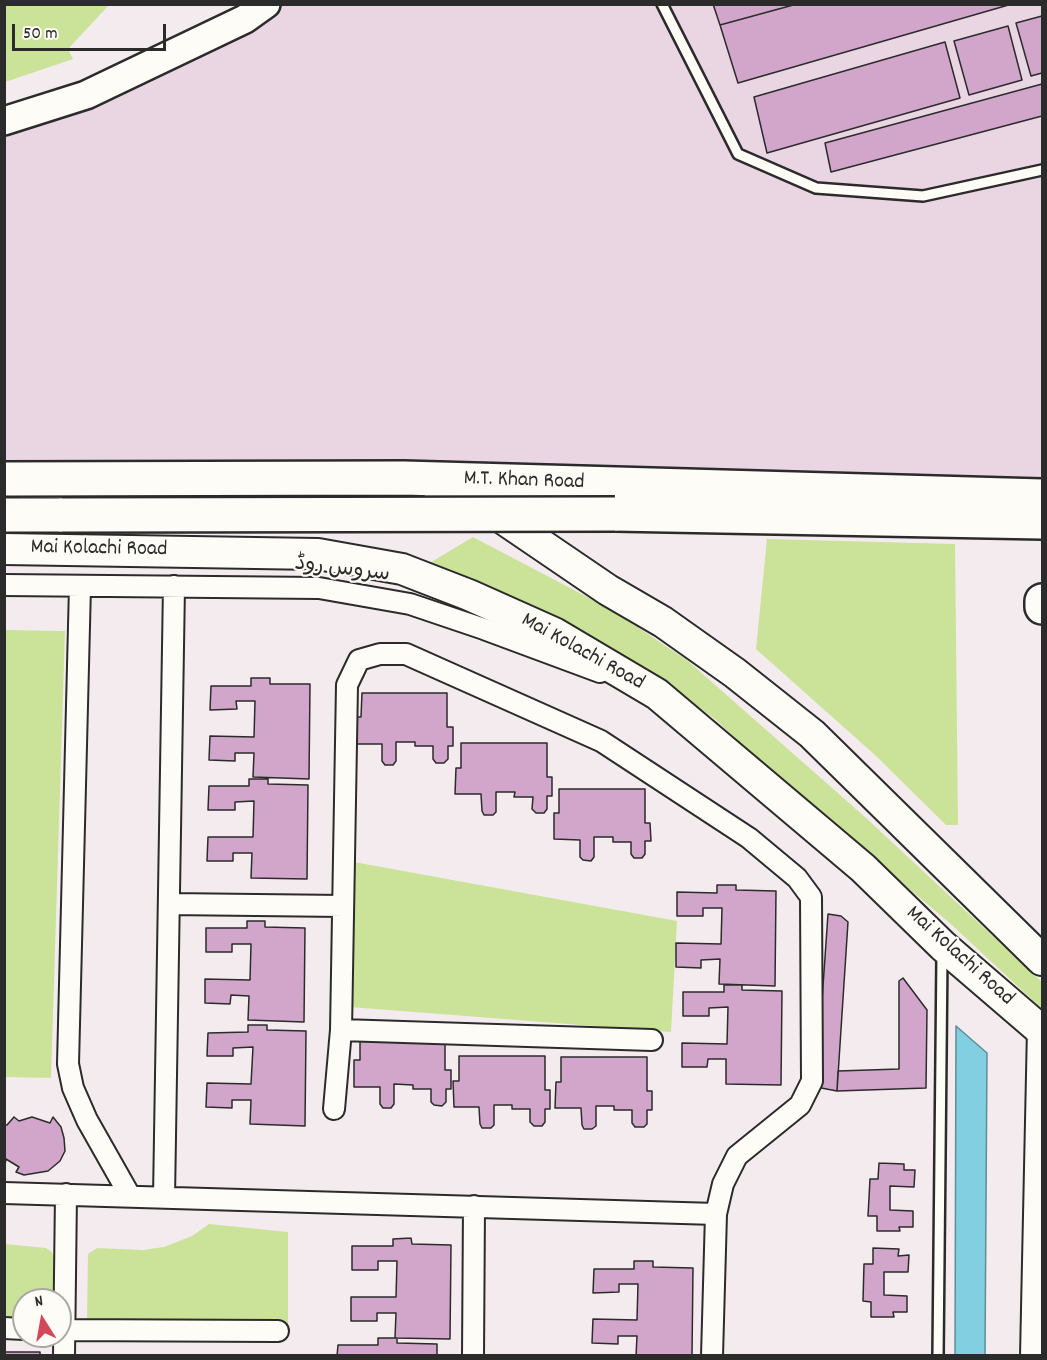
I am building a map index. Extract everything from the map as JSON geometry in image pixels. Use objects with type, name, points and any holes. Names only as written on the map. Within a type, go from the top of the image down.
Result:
[{"type":"highway","name":"M.T. Khan Road","points":[[4,479],[404,478],[884,492],[1034,509]]},
{"type":"highway","name":"M.T. Khan Road","points":[[4,515],[615,514],[1034,509]]},
{"type":"highway","points":[[1042,601],[1042,607]]},
{"type":"main road","points":[[404,478],[464,492],[608,590],[663,622],[735,673],[812,734],[1042,960]]},
{"type":"main road","name":"Mai Kolachi Road","points":[[4,549],[318,554],[402,569],[469,595],[554,633],[657,694],[862,868],[943,946],[1040,1030]]},
{"type":"street","points":[[4,121],[86,95],[245,19],[266,4]]},
{"type":"street","name":"سروس روڈ","points":[[4,585],[320,588],[410,604],[484,629],[657,694]]},
{"type":"street","points":[[80,586],[68,1064],[73,1088],[82,1109],[130,1196]]},
{"type":"street","points":[[164,1197],[174,586]]},
{"type":"street","points":[[334,1109],[341,1030],[347,685],[359,660],[380,654],[406,654],[601,741],[749,838],[797,878],[811,897],[812,1081],[800,1105],[737,1156],[723,1184],[716,1214],[711,1356]]},
{"type":"street","points":[[169,904],[343,906]]},
{"type":"street","points":[[341,1030],[652,1040]]},
{"type":"street","points":[[1031,1356],[1040,1030]]},
{"type":"street","points":[[4,1193],[716,1214]]},
{"type":"street","points":[[63,1288],[66,1194]]},
{"type":"street","points":[[473,1356],[474,1206]]},
{"type":"street","points":[[72,1330],[278,1331]]},
{"type":"lane","points":[[662,4],[738,154],[757,163],[816,188],[923,196],[1042,170]]},
{"type":"lane","points":[[938,1356],[943,946]]},
{"type":"shaded area","points":[[266,5],[1042,5],[1042,485],[5,463],[5,121]]},
{"type":"green space","points":[[5,4],[109,5],[68,49],[73,59],[5,82]]},
{"type":"green space","points":[[473,537],[612,610],[688,661],[865,817],[1042,982],[1042,1009],[952,925],[773,774],[715,719],[637,663],[539,613],[428,564]]},
{"type":"green space","points":[[767,539],[955,544],[958,825],[946,825],[875,755],[756,649]]},
{"type":"green space","points":[[5,630],[65,631],[51,1078],[5,1077]]},
{"type":"green space","points":[[354,862],[677,921],[671,1032],[350,1007]]},
{"type":"green space","points":[[209,1224],[288,1232],[288,1330],[90,1324],[87,1319],[88,1254],[97,1248],[143,1250],[164,1247],[192,1236]]},
{"type":"green space","points":[[5,1244],[46,1248],[52,1252],[56,1264],[57,1288],[12,1288],[12,1318],[5,1318]]},
{"type":"water","points":[[956,1026],[987,1053],[985,1355],[955,1355]]},
{"type":"building","points":[[713,4],[797,4],[720,25]]},
{"type":"building","points":[[797,4],[1012,4],[738,83],[720,25]]},
{"type":"building","points":[[1042,16],[1042,73],[1031,76],[1016,23]]},
{"type":"building","points":[[1008,26],[1022,80],[969,95],[954,41]]},
{"type":"building","points":[[945,42],[960,98],[767,153],[754,97]]},
{"type":"building","points":[[1042,84],[1042,116],[831,172],[825,143]]},
{"type":"building","points":[[251,678],[270,678],[270,684],[310,684],[309,779],[253,777],[254,753],[235,753],[235,761],[209,760],[210,736],[254,737],[255,701],[236,701],[237,709],[210,710],[211,686],[251,686]]},
{"type":"building","points":[[362,693],[447,693],[447,727],[453,727],[453,746],[448,746],[448,759],[444,763],[436,763],[433,759],[433,746],[415,746],[415,742],[396,742],[396,761],[393,765],[385,765],[382,761],[382,744],[356,744],[356,717],[361,717]]},
{"type":"building","points":[[461,743],[547,743],[547,777],[552,777],[552,796],[547,796],[547,809],[544,813],[536,813],[532,809],[533,797],[514,797],[515,792],[496,792],[496,812],[493,815],[484,815],[481,794],[455,794],[456,768],[461,768]]},
{"type":"building","points":[[249,779],[268,779],[268,784],[308,785],[307,879],[251,878],[252,853],[233,853],[233,861],[207,861],[208,837],[253,837],[254,801],[235,802],[235,810],[208,810],[209,786],[249,786]]},
{"type":"building","points":[[559,789],[645,789],[645,823],[650,823],[651,841],[645,841],[645,854],[642,858],[634,858],[631,854],[631,842],[613,842],[613,837],[594,837],[594,857],[591,861],[583,860],[580,857],[580,840],[554,839],[554,813],[559,813]]},
{"type":"building","points":[[717,885],[736,885],[736,890],[776,891],[775,986],[719,984],[720,959],[701,960],[701,968],[676,967],[676,943],[721,944],[722,908],[703,908],[703,916],[677,916],[677,892],[717,893]]},
{"type":"building","points":[[828,914],[841,916],[848,922],[837,1091],[816,1087]]},
{"type":"building","points":[[247,921],[265,921],[265,927],[305,928],[304,1022],[248,1020],[249,996],[231,995],[230,1004],[205,1003],[205,979],[250,980],[251,944],[232,944],[232,952],[206,952],[206,928],[247,928]]},
{"type":"building","points":[[903,978],[927,1010],[926,1088],[837,1091],[838,1071],[899,1069],[899,981]]},
{"type":"building","points":[[724,985],[742,985],[742,990],[782,991],[781,1085],[726,1084],[726,1059],[708,1059],[707,1067],[682,1067],[682,1043],[727,1044],[728,1007],[709,1008],[709,1016],[683,1016],[683,992],[724,992]]},
{"type":"building","points":[[248,1025],[267,1025],[267,1030],[306,1031],[305,1126],[250,1124],[251,1100],[232,1100],[232,1108],[206,1107],[207,1083],[251,1084],[253,1047],[233,1048],[233,1056],[207,1056],[208,1033],[248,1032]]},
{"type":"building","points":[[360,1036],[445,1036],[445,1070],[451,1070],[451,1089],[446,1089],[446,1102],[442,1106],[434,1105],[431,1102],[431,1089],[413,1089],[413,1085],[394,1084],[394,1104],[391,1108],[383,1108],[380,1104],[380,1087],[354,1087],[354,1060],[360,1060]]},
{"type":"building","points":[[459,1056],[545,1056],[545,1090],[550,1090],[550,1109],[545,1109],[545,1122],[542,1126],[534,1126],[530,1122],[530,1109],[512,1109],[512,1105],[494,1105],[494,1125],[491,1128],[482,1128],[479,1107],[454,1107],[453,1081],[459,1081]]},
{"type":"building","points":[[561,1057],[647,1057],[647,1091],[652,1091],[652,1110],[647,1110],[647,1124],[644,1127],[635,1127],[632,1123],[632,1110],[614,1110],[614,1106],[596,1106],[596,1126],[592,1129],[584,1129],[581,1108],[555,1108],[556,1082],[561,1082]]},
{"type":"building","points":[[14,1117],[19,1121],[32,1117],[50,1123],[53,1117],[61,1127],[65,1151],[60,1161],[48,1171],[24,1175],[16,1172],[19,1167],[6,1159],[4,1170],[4,1125],[7,1125]]},
{"type":"building","points":[[879,1163],[904,1164],[904,1170],[915,1170],[914,1187],[890,1186],[890,1210],[913,1211],[913,1227],[899,1227],[900,1231],[877,1231],[877,1216],[868,1216],[870,1179],[878,1179]]},
{"type":"building","points":[[411,1238],[412,1244],[451,1245],[450,1339],[395,1338],[396,1313],[377,1313],[377,1321],[351,1321],[351,1297],[396,1297],[397,1261],[378,1261],[378,1270],[352,1270],[352,1246],[393,1246],[393,1239]]},
{"type":"building","points":[[873,1248],[899,1249],[898,1256],[909,1255],[908,1272],[884,1272],[884,1295],[907,1296],[907,1312],[893,1312],[894,1317],[871,1317],[871,1302],[863,1301],[864,1264],[873,1264]]},
{"type":"building","points":[[634,1261],[653,1261],[653,1267],[693,1268],[692,1356],[636,1356],[637,1336],[618,1336],[618,1344],[592,1343],[593,1319],[637,1320],[638,1284],[619,1284],[619,1292],[593,1293],[594,1269],[634,1269]]},
{"type":"building","points":[[378,1338],[397,1338],[397,1343],[437,1344],[437,1356],[337,1356],[338,1345],[378,1345]]},
{"type":"building","points":[[4,1352],[40,1352],[40,1356],[4,1356]]}]
